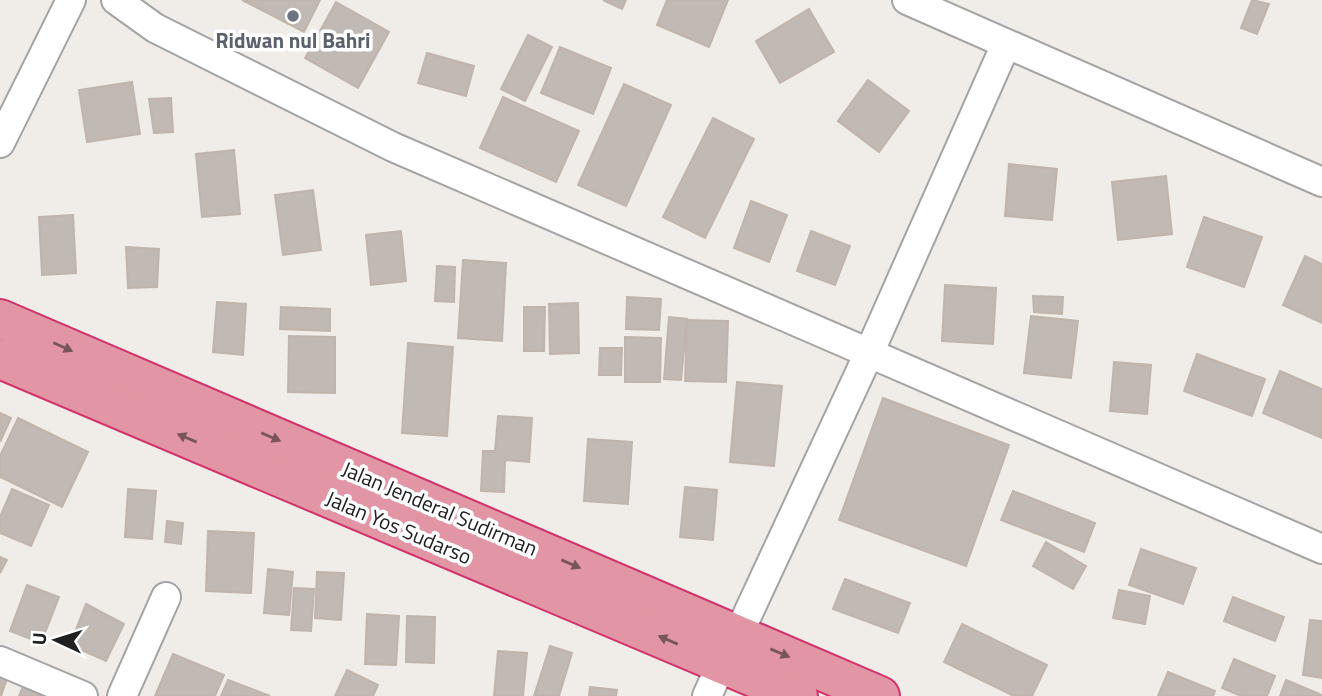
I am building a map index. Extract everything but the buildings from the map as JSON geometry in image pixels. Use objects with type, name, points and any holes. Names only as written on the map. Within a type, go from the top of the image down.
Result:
[{"type":"highway","name":"Jalan Jenderal Sudirman","points":[[0,319],[722,665],[880,696]]},
{"type":"highway","name":"Jalan Yos Sudarso","points":[[0,359],[798,696]]},
{"type":"street","points":[[0,143],[71,0]]},
{"type":"street","points":[[116,0],[155,28],[393,147],[870,351],[1322,549]]},
{"type":"street","points":[[908,0],[1322,182]]},
{"type":"street","points":[[722,665],[870,351],[1006,44]]},
{"type":"street","points":[[122,696],[166,597]]},
{"type":"street","points":[[0,661],[83,696]]},
{"type":"place","name":"Ridwan nul Bahri","points":[[293,16]]}]
